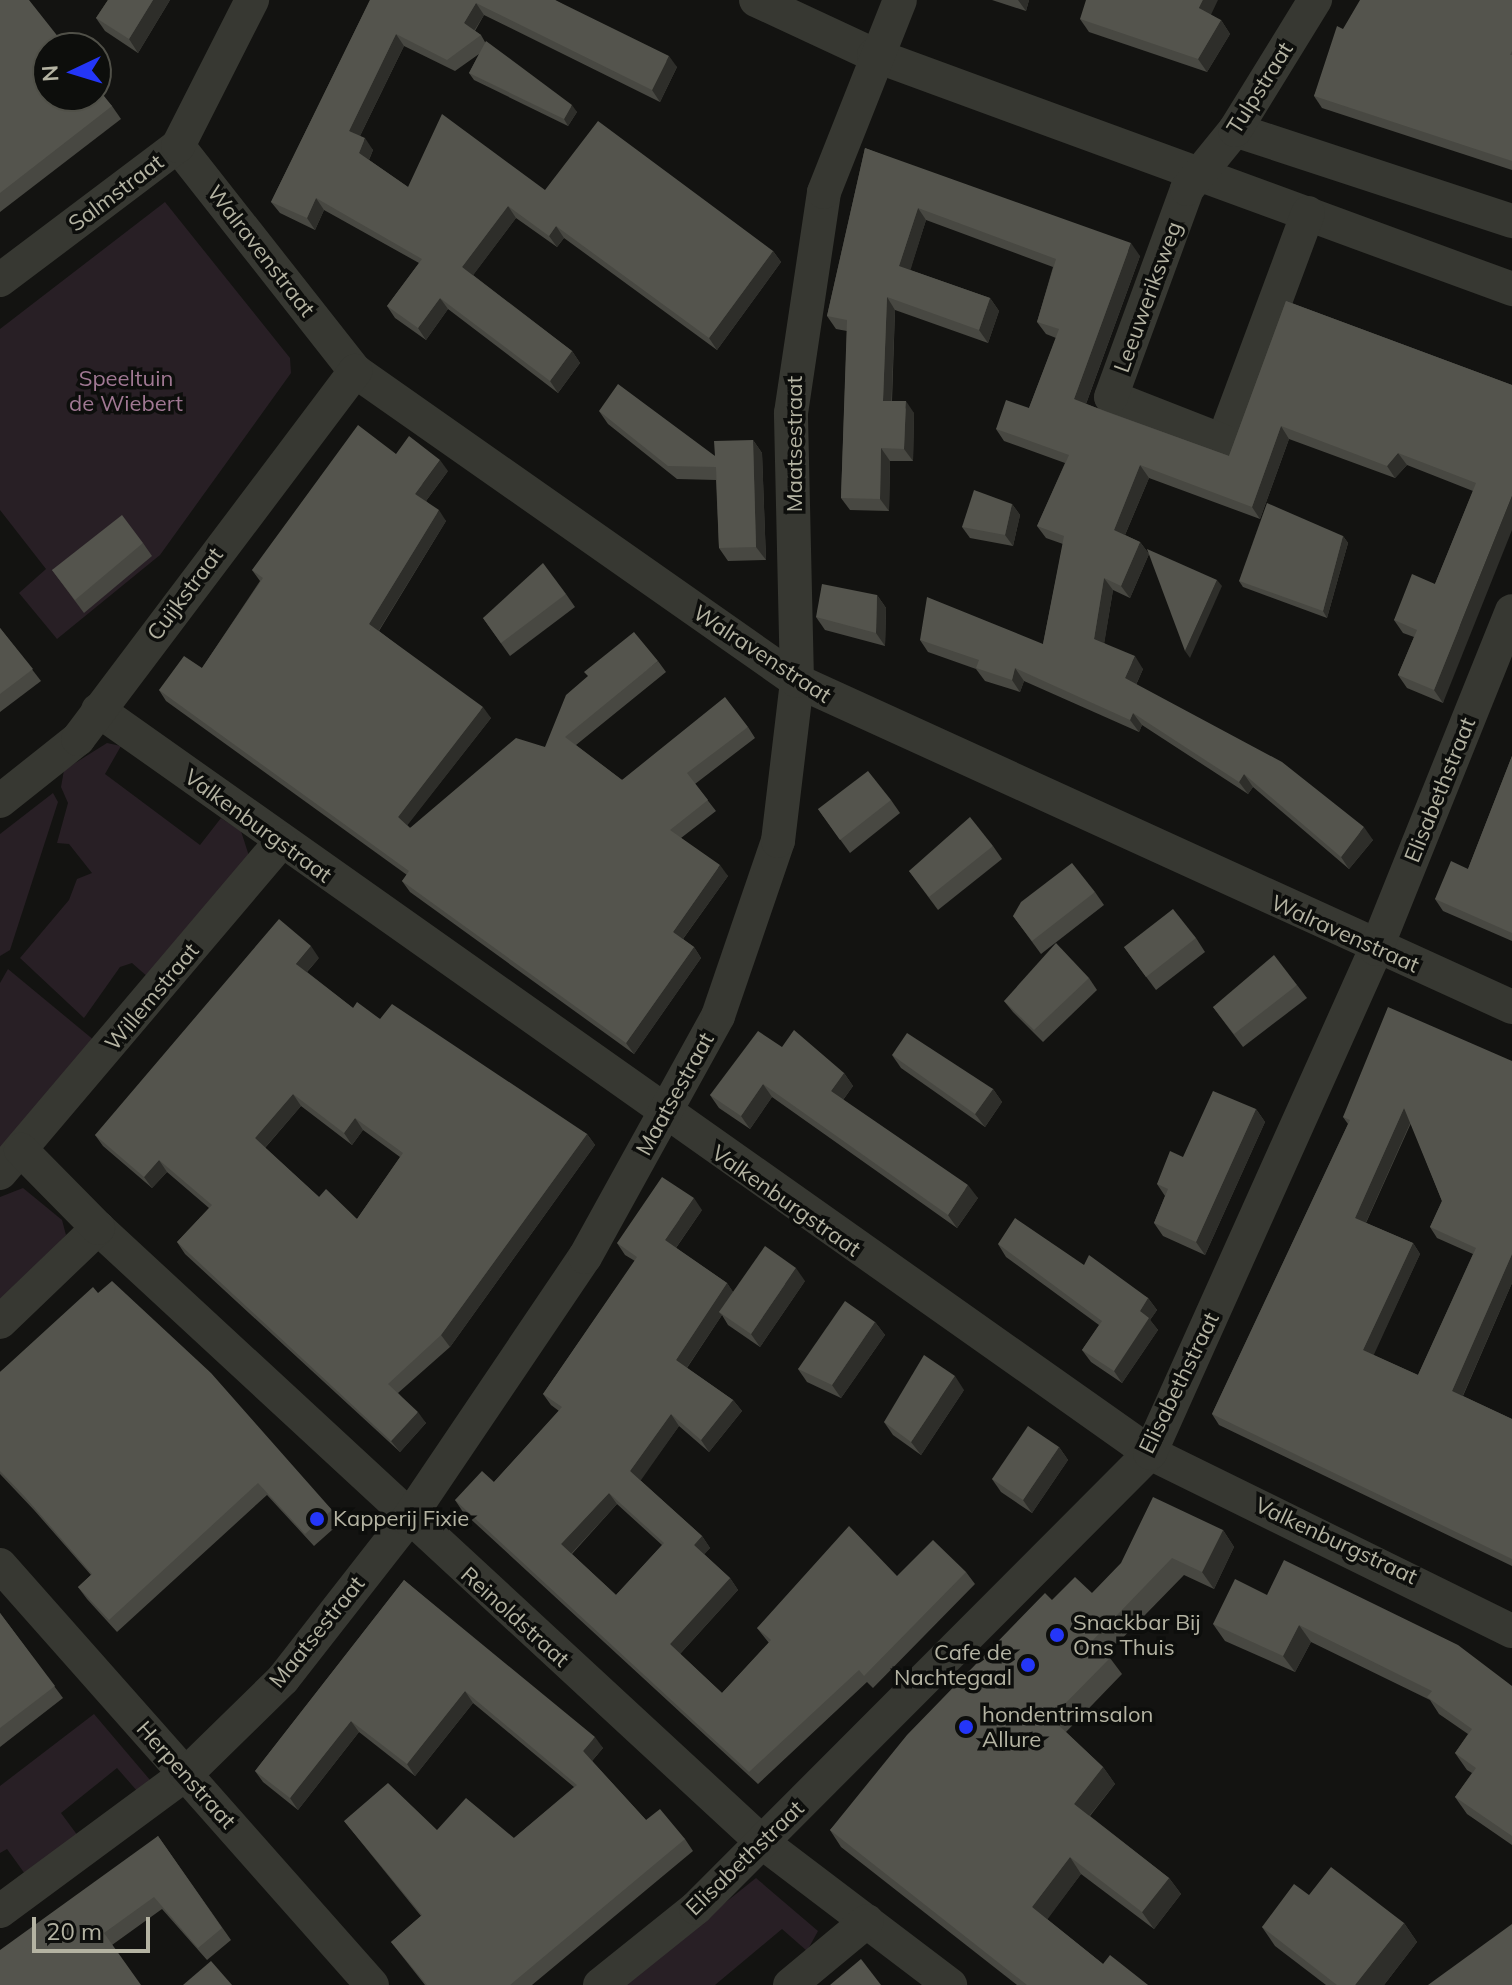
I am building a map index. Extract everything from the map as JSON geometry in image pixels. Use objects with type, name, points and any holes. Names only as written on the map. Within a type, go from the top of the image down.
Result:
[{"type":"street","name":"Salmstraat","points":[[0,280],[178,146],[252,0]]},
{"type":"street","points":[[756,0],[874,55],[1512,289]]},
{"type":"street","name":"Maatsestraat","points":[[0,1911],[186,1774],[283,1679],[408,1519],[585,1257],[718,1016],[778,841],[797,681],[795,358],[824,192],[874,55],[900,0]]},
{"type":"street","name":"Tulpstraat","points":[[1200,173],[1235,130],[1315,0]]},
{"type":"street","points":[[1235,130],[1512,221]]},
{"type":"street","name":"Walravenstraat","points":[[178,146],[355,371],[797,681],[1376,949],[1512,1007]]},
{"type":"street","name":"Leeuweriksweg","points":[[1200,173],[1187,189],[1111,397],[1223,441],[1308,213]]},
{"type":"street","name":"Cuijkstraat","points":[[0,801],[78,739],[355,371]]},
{"type":"street","name":"Elisabethstraat","points":[[600,1985],[763,1843],[1150,1453],[1376,949],[1512,611]]},
{"type":"street","name":"Valkenburgstraat","points":[[98,710],[664,1115],[1150,1453],[1512,1631]]},
{"type":"street","name":"Willemstraat","points":[[98,1228],[11,1161],[281,842]]},
{"type":"street","points":[[0,1322],[98,1228]]},
{"type":"street","name":"Reinoldstraat","points":[[98,1228],[408,1519],[763,1843],[950,1985]]},
{"type":"street","name":"Herpenstraat","points":[[0,1565],[372,1985]]},
{"type":"street","points":[[790,1985],[867,1921]]},
{"type":"green space","name":"Speeltuin de Wiebert","points":[[165,202],[290,358],[291,373],[160,555],[57,639],[19,593],[46,569],[0,510],[0,329]]},
{"type":"green space","points":[[107,743],[121,746],[105,774],[200,845],[221,818],[241,831],[249,856],[149,978],[132,963],[120,967],[84,1018],[20,958],[69,900],[77,879],[92,873],[69,844],[57,843],[68,803],[61,787],[64,770]]},
{"type":"green space","points":[[53,793],[58,802],[10,950],[0,956],[0,834]]},
{"type":"green space","points":[[8,969],[95,1041],[0,1153],[0,983]]},
{"type":"green space","points":[[23,1188],[62,1220],[66,1235],[0,1307],[0,1197]]},
{"type":"green space","points":[[94,1714],[150,1780],[138,1792],[117,1768],[61,1813],[78,1836],[25,1874],[7,1849],[0,1853],[0,1786]]},
{"type":"green space","points":[[756,1878],[818,1931],[807,1951],[782,1929],[715,1985],[622,1985]]},
{"type":"building","points":[[0,0],[29,0],[54,32],[32,32],[32,112],[104,112],[0,193]]},
{"type":"building","points":[[108,0],[153,0],[129,39],[96,18]]},
{"type":"building","points":[[370,0],[555,0],[669,56],[652,90],[476,3],[464,23],[481,35],[447,60],[396,34],[349,131],[365,138],[359,153],[408,187],[442,114],[545,190],[598,121],[773,251],[709,338],[556,226],[549,236],[508,206],[462,267],[572,351],[550,381],[440,298],[418,328],[387,306],[422,259],[316,198],[307,218],[271,202]]},
{"type":"building","points":[[1086,0],[1203,0],[1199,8],[1221,20],[1198,59],[1080,19]]},
{"type":"building","points":[[1360,0],[1512,0],[1512,161],[1314,96],[1337,26],[1343,29]]},
{"type":"building","points":[[486,41],[572,105],[564,119],[469,73]]},
{"type":"building","points":[[865,148],[1131,243],[1074,399],[1107,412],[1229,456],[1286,301],[1512,385],[1512,496],[1434,690],[1398,675],[1417,630],[1394,620],[1412,574],[1435,584],[1476,483],[1398,453],[1387,466],[1281,426],[1252,507],[1140,465],[1114,530],[1140,542],[1121,586],[1104,578],[1094,639],[1135,656],[1125,678],[1282,762],[1364,827],[1341,857],[1244,774],[1239,782],[1133,713],[1130,720],[1015,668],[1012,680],[976,668],[979,660],[920,640],[927,597],[1043,644],[1064,536],[1037,526],[1069,455],[996,429],[1006,400],[1029,408],[1059,329],[1037,322],[1056,259],[918,208],[899,266],[990,298],[979,330],[887,297],[883,401],[906,401],[904,449],[881,448],[880,499],[841,498],[847,320],[827,316]]},
{"type":"building","points":[[618,384],[715,456],[714,441],[753,440],[756,547],[719,548],[716,467],[668,466],[599,411]]},
{"type":"building","points":[[358,425],[396,454],[409,436],[440,460],[415,494],[439,510],[369,624],[483,707],[398,817],[410,828],[516,738],[545,747],[566,695],[588,676],[584,672],[634,632],[658,661],[565,737],[622,780],[725,697],[748,727],[687,773],[708,800],[670,830],[720,865],[673,932],[694,947],[626,1043],[402,881],[409,871],[159,690],[184,656],[202,668],[263,578],[252,570]]},
{"type":"building","points":[[974,490],[1012,504],[1005,535],[962,527]]},
{"type":"building","points":[[1267,503],[1343,536],[1323,611],[1239,581]]},
{"type":"building","points":[[122,515],[143,543],[75,600],[52,570]]},
{"type":"building","points":[[1147,549],[1217,580],[1185,651]]},
{"type":"building","points":[[543,563],[566,594],[501,643],[483,618]]},
{"type":"building","points":[[822,584],[877,595],[876,633],[816,617]]},
{"type":"building","points":[[0,628],[33,669],[0,694]]},
{"type":"building","points":[[1512,756],[1512,933],[1435,899],[1451,861],[1468,869]]},
{"type":"building","points":[[868,771],[891,800],[840,840],[818,809]]},
{"type":"building","points":[[970,817],[993,846],[929,897],[909,871]]},
{"type":"building","points":[[1072,863],[1095,892],[1032,941],[1013,916],[1021,902]]},
{"type":"building","points":[[1173,909],[1196,938],[1146,977],[1124,947]]},
{"type":"building","points":[[279,919],[311,946],[296,964],[353,1008],[357,1002],[380,1019],[392,1004],[587,1134],[441,1335],[388,1384],[418,1412],[391,1441],[177,1242],[212,1205],[159,1160],[144,1177],[95,1135]],"holes":[[[293,1094],[344,1133],[355,1118],[403,1153],[357,1219],[326,1189],[319,1197],[255,1138]]]},
{"type":"building","points":[[1056,943],[1089,978],[1034,1030],[1004,1001]]},
{"type":"building","points":[[1274,955],[1297,985],[1234,1034],[1213,1007]]},
{"type":"building","points":[[1388,1007],[1512,1061],[1512,1254],[1452,1391],[1512,1419],[1512,1559],[1212,1414],[1350,1120],[1343,1117]],"holes":[[[1404,1108],[1442,1201],[1430,1227],[1476,1248],[1418,1375],[1363,1350],[1413,1243],[1355,1218]]]},
{"type":"building","points":[[794,1030],[844,1073],[831,1091],[968,1185],[948,1215],[763,1084],[741,1116],[710,1095],[758,1031],[782,1047]]},
{"type":"building","points":[[907,1033],[993,1089],[975,1114],[892,1055]]},
{"type":"building","points":[[1213,1091],[1256,1109],[1196,1242],[1154,1223],[1168,1189],[1157,1184],[1170,1151],[1183,1157]]},
{"type":"building","points":[[662,1177],[694,1198],[665,1240],[727,1283],[676,1360],[733,1400],[701,1440],[671,1414],[630,1471],[702,1536],[694,1545],[730,1578],[670,1644],[722,1693],[771,1640],[757,1628],[849,1526],[897,1576],[933,1540],[966,1572],[864,1676],[859,1670],[749,1772],[455,1500],[482,1471],[494,1482],[562,1407],[543,1394],[637,1257],[617,1243]],"holes":[[[609,1493],[664,1543],[616,1595],[561,1544]]]},
{"type":"building","points":[[1015,1218],[1084,1265],[1089,1255],[1148,1298],[1140,1311],[1149,1318],[1114,1371],[1082,1350],[1102,1321],[998,1244]]},
{"type":"building","points":[[765,1246],[796,1268],[751,1334],[719,1312]]},
{"type":"building","points":[[112,1281],[211,1373],[332,1510],[305,1534],[258,1483],[109,1620],[78,1587],[92,1574],[0,1471],[0,1372],[93,1287],[98,1293]]},
{"type":"building","points":[[845,1301],[875,1322],[832,1385],[798,1369]]},
{"type":"building","points":[[924,1355],[955,1376],[911,1442],[884,1422]]},
{"type":"building","points":[[1028,1426],[1059,1447],[1023,1500],[992,1479]]},
{"type":"building","points":[[1153,1497],[1223,1530],[1202,1572],[1172,1558],[1093,1640],[1111,1657],[1051,1718],[1103,1767],[1074,1804],[1169,1878],[1142,1912],[1070,1857],[1032,1907],[1103,1964],[1110,1955],[1148,1985],[1027,1985],[830,1830],[907,1735],[1045,1593],[1052,1600],[1075,1577],[1092,1593],[1121,1563]]},
{"type":"building","points":[[1284,1560],[1458,1645],[1512,1686],[1512,1836],[1455,1797],[1476,1768],[1455,1753],[1472,1729],[1427,1697],[1432,1691],[1299,1625],[1283,1656],[1213,1624],[1235,1579],[1267,1595]]},
{"type":"building","points":[[404,1580],[595,1737],[583,1751],[646,1820],[660,1809],[685,1839],[510,1985],[427,1985],[391,1942],[422,1915],[344,1821],[388,1783],[437,1830],[466,1798],[514,1838],[577,1785],[465,1691],[407,1764],[351,1721],[290,1798],[255,1771]]},
{"type":"building","points":[[0,1613],[55,1686],[0,1728]]},
{"type":"building","points":[[158,1836],[222,1928],[198,1948],[154,1897],[104,1933],[141,1985],[0,1985],[0,1950]]},
{"type":"building","points":[[1331,1867],[1404,1923],[1355,1985],[1337,1985],[1262,1927],[1294,1884],[1309,1895]]},
{"type":"building","points":[[1512,1924],[1512,1985],[1428,1985]]},
{"type":"building","points":[[861,1959],[881,1985],[830,1985]]},
{"type":"building","points":[[211,1961],[232,1985],[183,1985]]},
{"type":"place","name":"Kapperij Fixie","points":[[317,1519]]},
{"type":"place","name":"Snackbar Bij Ons Thuis","points":[[1057,1635]]},
{"type":"place","name":"Cafe de Nachtegaal","points":[[1028,1665]]},
{"type":"place","name":"hondentrimsalon Allure","points":[[966,1727]]}]
